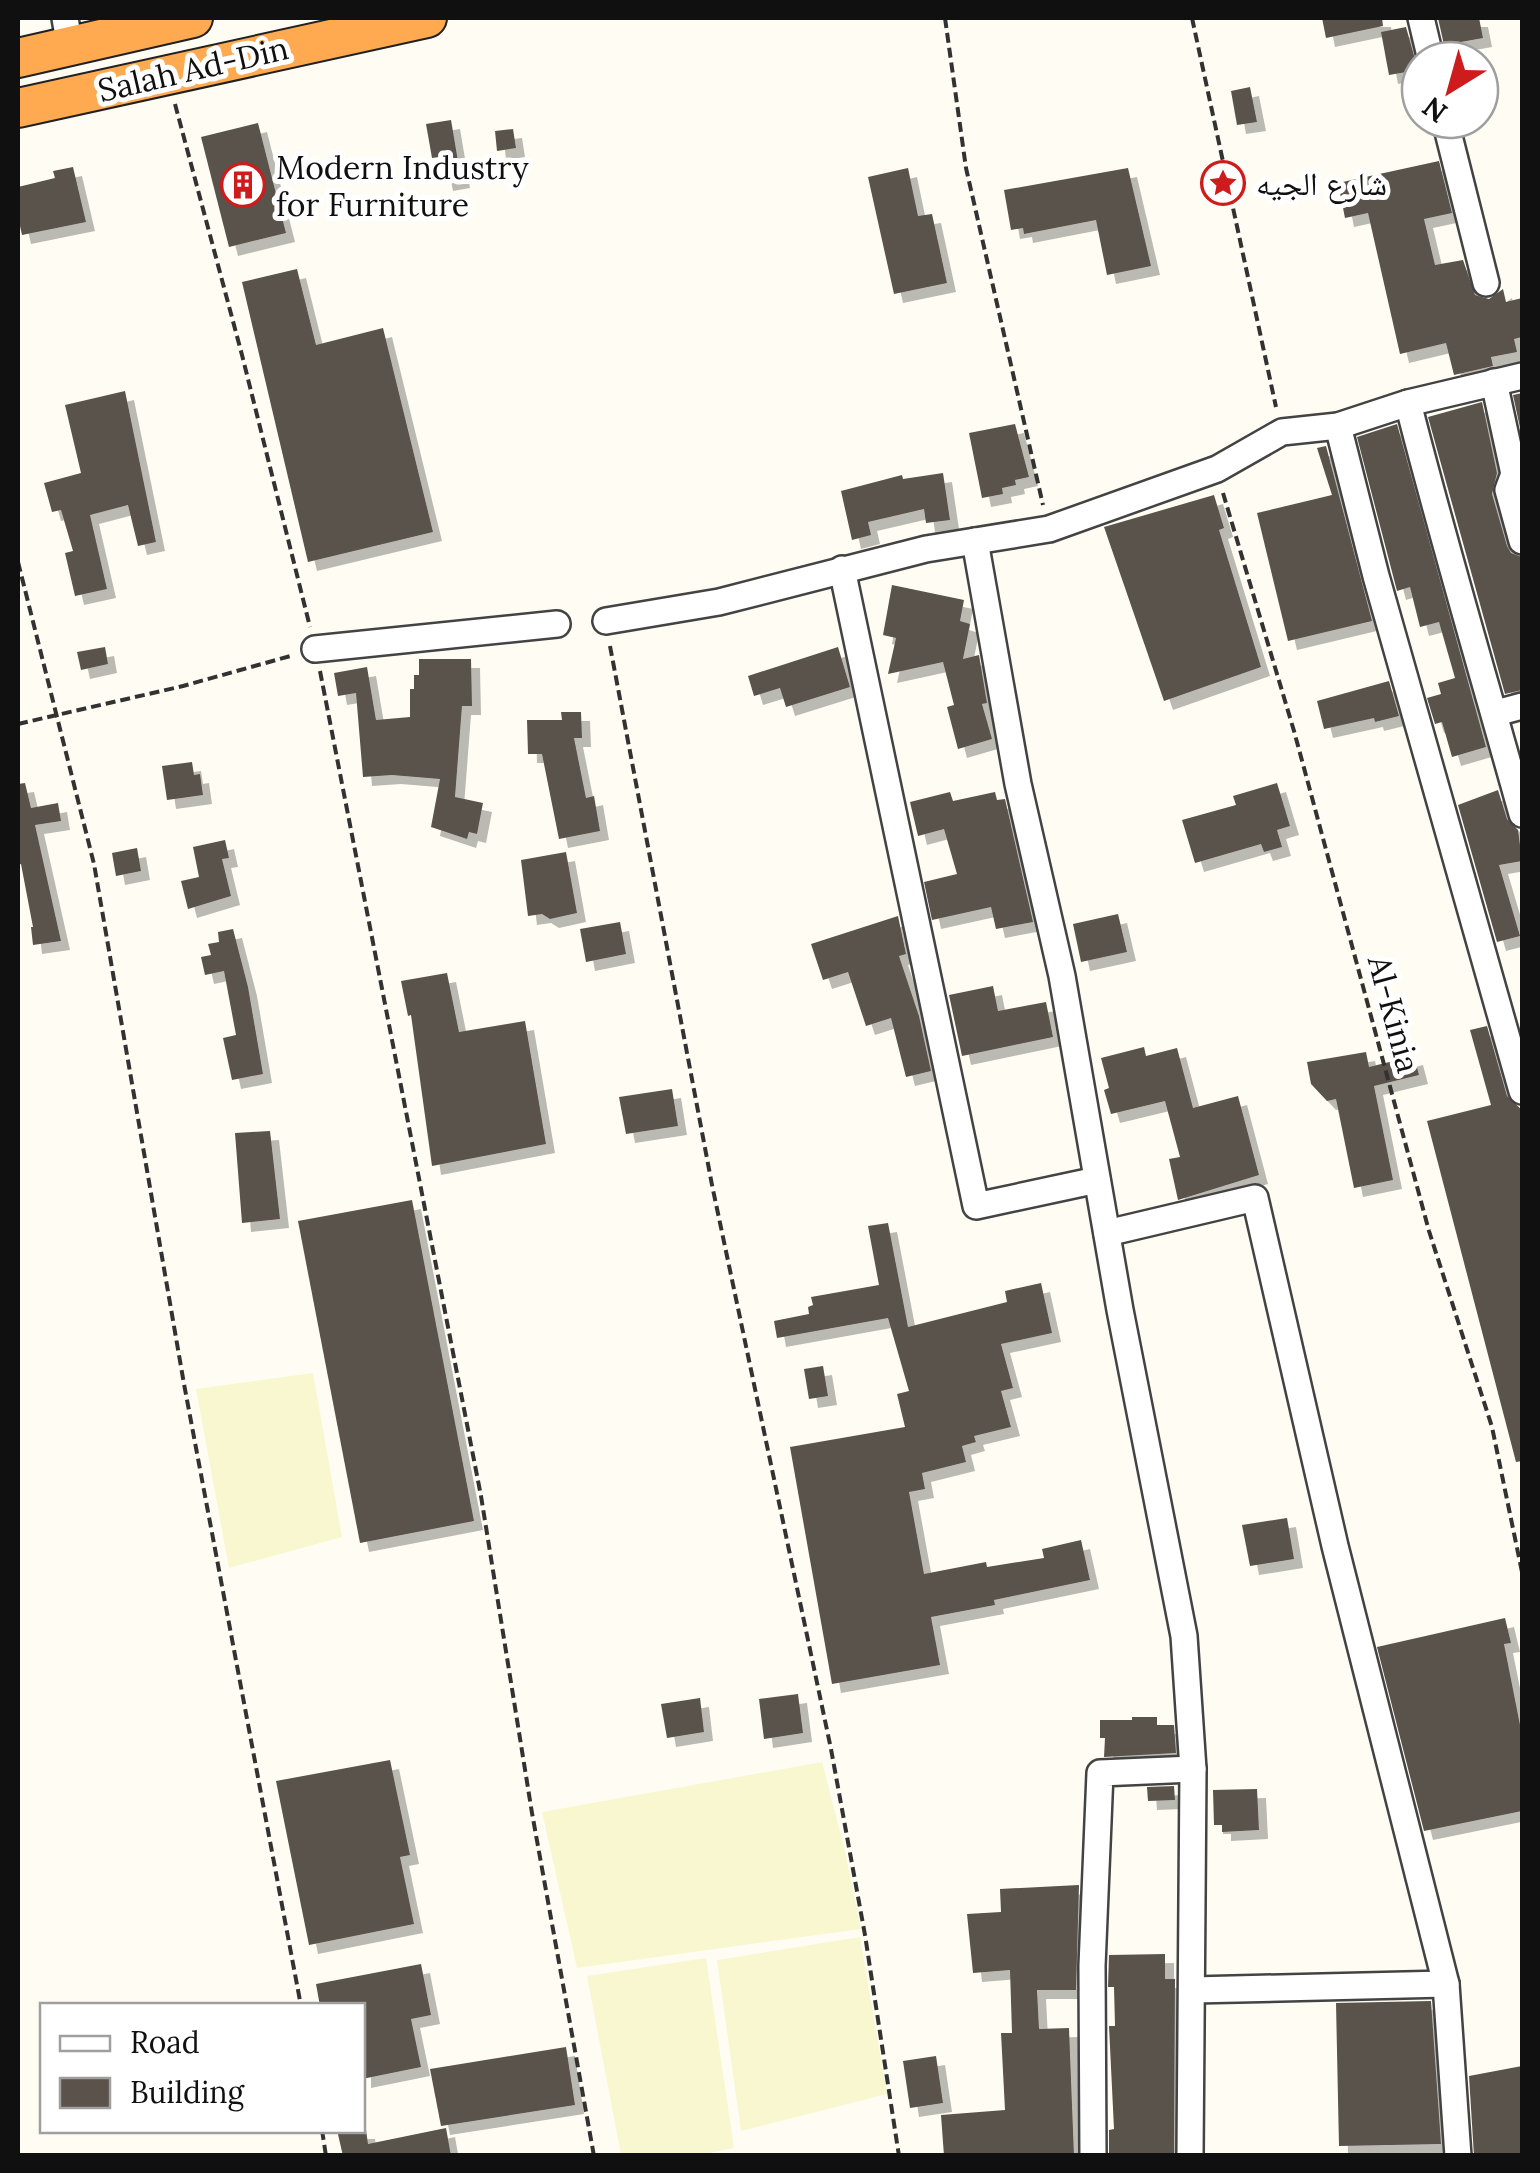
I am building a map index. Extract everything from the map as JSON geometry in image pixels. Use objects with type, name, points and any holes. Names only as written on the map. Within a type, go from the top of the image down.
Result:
[{"type":"highway","name":"Salah Ad-Din","points":[[18,58],[68,33],[193,18]]},
{"type":"highway","name":"Salah Ad-Din","points":[[18,108],[427,18]]},
{"type":"street","points":[[1450,140],[1486,282]]},
{"type":"street","points":[[606,621],[719,602],[842,569],[1049,529],[1217,470],[1282,432],[1338,426],[1408,403],[1522,376]]},
{"type":"street","points":[[1494,382],[1514,474],[1508,490],[1522,541]]},
{"type":"street","points":[[1408,403],[1440,531],[1517,778],[1522,814]]},
{"type":"street","points":[[1338,426],[1376,576],[1522,1091]]},
{"type":"street","points":[[975,541],[1018,784],[1062,976],[1184,1636],[1193,1769],[1190,2156]]},
{"type":"street","points":[[842,569],[976,1206],[1097,1180]]},
{"type":"street","points":[[315,649],[556,624]]},
{"type":"street","points":[[1496,713],[1522,706]]},
{"type":"street","points":[[1107,1233],[1254,1198],[1334,1546],[1446,1984],[1458,2156]]},
{"type":"street","points":[[1093,2156],[1092,1966],[1100,1773],[1193,1769]]},
{"type":"street","points":[[1193,1990],[1446,1984]]},
{"type":"path","points":[[945,18],[966,168],[1049,529]]},
{"type":"path","points":[[1192,18],[1282,432]]},
{"type":"path","points":[[167,75],[238,338],[344,783],[481,1496],[594,2156]]},
{"type":"path","name":"Al-Kinia","points":[[1217,470],[1294,730],[1429,1231],[1492,1427],[1522,1572]]},
{"type":"path","points":[[18,562],[94,864],[112,955],[184,1384],[300,2003]]},
{"type":"path","points":[[606,621],[712,1185],[831,1750],[900,2156]]},
{"type":"path","points":[[18,724],[315,649]]},
{"type":"green space","points":[[313,1373],[342,1537],[229,1568],[196,1389]]},
{"type":"green space","points":[[822,1762],[861,1929],[577,1968],[542,1812]]},
{"type":"green space","points":[[860,1937],[887,2094],[741,2131],[717,1960]]},
{"type":"green space","points":[[706,1958],[734,2148],[699,2155],[621,2155],[587,1976]]},
{"type":"building","points":[[1322,18],[1382,18],[1383,26],[1326,38]]},
{"type":"building","points":[[1438,18],[1479,18],[1483,38],[1443,40]]},
{"type":"building","points":[[1406,27],[1410,40],[1400,40],[1400,73],[1389,75],[1381,32]]},
{"type":"building","points":[[1250,87],[1257,122],[1237,125],[1231,91]]},
{"type":"building","points":[[451,120],[461,179],[444,182],[439,157],[432,158],[426,124]]},
{"type":"building","name":"Modern Industry for Furniture","points":[[258,123],[286,233],[229,247],[201,137]]},
{"type":"building","points":[[513,129],[516,148],[497,151],[495,131]]},
{"type":"building","points":[[1439,161],[1452,213],[1424,219],[1435,265],[1463,260],[1475,295],[1489,299],[1503,289],[1506,302],[1522,298],[1522,337],[1514,339],[1517,352],[1491,357],[1493,366],[1454,375],[1446,343],[1400,354],[1368,213],[1345,218],[1338,183]]},
{"type":"building","points":[[73,167],[86,222],[22,235],[18,187],[55,178],[53,171]]},
{"type":"building","points":[[908,168],[918,216],[932,214],[947,283],[894,294],[868,177]]},
{"type":"building","points":[[1128,168],[1151,266],[1107,275],[1096,220],[1024,234],[1023,228],[1011,230],[1004,190]]},
{"type":"building","points":[[297,269],[316,345],[383,328],[433,532],[308,562],[242,282]]},
{"type":"building","points":[[125,391],[156,542],[138,546],[128,505],[90,515],[107,589],[75,596],[65,553],[73,551],[61,510],[52,512],[44,483],[81,473],[65,405]]},
{"type":"building","points":[[1522,393],[1522,437],[1513,395]]},
{"type":"building","points":[[1482,402],[1497,473],[1492,494],[1507,546],[1511,553],[1522,557],[1522,690],[1505,694],[1428,417]]},
{"type":"building","points":[[1015,424],[1029,477],[1002,488],[1003,494],[982,498],[969,433]]},
{"type":"building","points":[[1397,424],[1486,747],[1452,757],[1442,722],[1435,724],[1427,698],[1441,694],[1438,683],[1455,678],[1439,622],[1420,627],[1410,587],[1397,591],[1357,437]]},
{"type":"building","points":[[1326,446],[1372,621],[1288,641],[1257,513],[1332,495],[1317,448]]},
{"type":"building","points":[[943,473],[950,520],[926,523],[924,509],[868,522],[871,535],[852,540],[841,491],[902,475],[903,479]]},
{"type":"building","points":[[1214,495],[1224,528],[1219,530],[1261,667],[1164,701],[1104,527]]},
{"type":"building","points":[[892,585],[964,600],[960,621],[970,624],[963,659],[979,655],[987,703],[982,704],[992,739],[958,749],[947,707],[954,705],[943,662],[888,674],[896,638],[883,635]]},
{"type":"building","points":[[105,647],[108,664],[81,670],[77,652]]},
{"type":"building","points":[[838,647],[850,687],[786,707],[780,688],[754,696],[748,676]]},
{"type":"building","points":[[419,659],[471,659],[472,706],[462,706],[455,797],[483,803],[477,834],[469,832],[467,839],[431,827],[440,779],[363,777],[356,693],[338,696],[334,673],[367,667],[376,720],[410,717],[410,689],[414,689],[414,675],[419,675]]},
{"type":"building","points":[[1389,681],[1399,716],[1324,729],[1317,701]]},
{"type":"building","points":[[561,712],[581,712],[582,738],[574,738],[586,798],[594,796],[600,831],[559,839],[542,754],[528,754],[527,720],[562,720]]},
{"type":"building","points":[[192,762],[194,775],[200,774],[203,795],[167,800],[162,766]]},
{"type":"building","points":[[25,783],[31,808],[58,803],[61,821],[35,825],[61,941],[33,945],[33,927],[21,864],[18,865],[18,784]]},
{"type":"building","points":[[1277,783],[1290,826],[1277,830],[1282,847],[1264,852],[1261,844],[1195,863],[1182,820],[1236,805],[1233,796]]},
{"type":"building","points":[[1498,790],[1507,819],[1518,830],[1522,861],[1499,865],[1520,936],[1497,942],[1458,805]]},
{"type":"building","points":[[950,792],[953,801],[995,792],[997,800],[1005,799],[1033,922],[996,929],[991,907],[932,920],[924,882],[957,874],[944,829],[918,836],[910,802]]},
{"type":"building","points":[[225,840],[229,858],[222,859],[231,896],[188,909],[181,881],[199,877],[193,847]]},
{"type":"building","points":[[137,848],[141,871],[116,876],[112,853]]},
{"type":"building","points":[[566,852],[577,913],[550,919],[542,914],[528,916],[521,860]]},
{"type":"building","points":[[1118,914],[1127,952],[1081,962],[1073,924]]},
{"type":"building","points":[[898,916],[906,954],[899,956],[919,1016],[931,1071],[906,1077],[891,1018],[866,1026],[848,972],[823,980],[811,944]]},
{"type":"building","points":[[620,922],[626,954],[586,962],[580,929]]},
{"type":"building","points":[[233,929],[263,1074],[232,1080],[223,1038],[236,1035],[224,971],[205,975],[201,957],[211,955],[208,944],[219,942],[218,932]]},
{"type":"building","points":[[447,973],[459,1032],[525,1021],[546,1144],[432,1166],[411,1015],[408,1016],[401,981]]},
{"type":"building","points":[[993,986],[998,1011],[1046,1002],[1053,1037],[962,1056],[949,995]]},
{"type":"building","points":[[1487,1026],[1507,1096],[1522,1110],[1522,1461],[1516,1462],[1427,1121],[1491,1105],[1470,1030]]},
{"type":"building","points":[[1144,1047],[1146,1056],[1177,1048],[1193,1108],[1238,1096],[1259,1175],[1178,1200],[1169,1159],[1180,1157],[1165,1101],[1111,1114],[1104,1090],[1109,1088],[1101,1058]]},
{"type":"building","points":[[1366,1052],[1369,1067],[1414,1056],[1419,1075],[1374,1086],[1393,1180],[1354,1188],[1336,1099],[1327,1101],[1311,1084],[1307,1062]]},
{"type":"building","points":[[672,1089],[678,1126],[626,1134],[619,1097]]},
{"type":"building","points":[[270,1131],[280,1219],[242,1223],[235,1133]]},
{"type":"building","points":[[412,1200],[474,1521],[360,1543],[298,1221]]},
{"type":"building","points":[[888,1223],[908,1327],[1007,1302],[1005,1291],[1041,1283],[1052,1333],[1001,1344],[1013,1388],[1001,1391],[1011,1427],[974,1436],[976,1442],[962,1446],[966,1462],[922,1473],[925,1489],[909,1492],[924,1574],[986,1562],[987,1567],[1044,1558],[1042,1549],[1081,1540],[1090,1580],[931,1617],[940,1665],[832,1684],[790,1447],[905,1427],[897,1394],[909,1391],[888,1318],[777,1338],[774,1321],[809,1314],[811,1297],[879,1285],[868,1226]]},
{"type":"building","points":[[823,1366],[828,1396],[809,1399],[804,1369]]},
{"type":"building","points":[[1287,1518],[1294,1559],[1250,1566],[1242,1525]]},
{"type":"building","points":[[1505,1618],[1511,1643],[1504,1644],[1522,1735],[1522,1811],[1424,1831],[1377,1647]]},
{"type":"building","points":[[798,1694],[803,1733],[764,1739],[759,1699]]},
{"type":"building","points":[[700,1698],[704,1732],[667,1738],[661,1704]]},
{"type":"building","points":[[1157,1717],[1157,1725],[1174,1725],[1176,1753],[1104,1757],[1105,1738],[1100,1738],[1100,1720]]},
{"type":"building","points":[[390,1760],[410,1855],[400,1857],[414,1924],[309,1945],[276,1781]]},
{"type":"building","points":[[1174,1786],[1175,1800],[1148,1801],[1147,1787]]},
{"type":"building","points":[[1257,1789],[1259,1830],[1222,1832],[1222,1825],[1214,1825],[1213,1790]]},
{"type":"building","points":[[1079,1885],[1076,1990],[1037,1990],[1039,2029],[1069,2028],[1074,2156],[944,2156],[941,2115],[1005,2110],[1001,2033],[1012,2033],[1010,1970],[973,1973],[967,1914],[1001,1912],[1000,1889]]},
{"type":"building","points":[[1165,1954],[1165,1979],[1175,1979],[1174,2156],[1109,2156],[1109,2130],[1114,2129],[1109,2026],[1115,2026],[1114,1987],[1108,1987],[1109,1955]]},
{"type":"building","points":[[421,1964],[431,2015],[411,2019],[421,2067],[365,2078],[365,2003],[319,2003],[316,1984]]},
{"type":"building","points":[[1431,2001],[1441,2144],[1339,2146],[1336,2003]]},
{"type":"building","points":[[566,2047],[575,2105],[441,2126],[430,2069]]},
{"type":"building","points":[[936,2056],[943,2103],[910,2108],[903,2061]]},
{"type":"building","points":[[1522,2066],[1522,2156],[1474,2156],[1469,2076]]},
{"type":"building","points":[[446,2128],[451,2156],[343,2156],[338,2133],[366,2130],[368,2144]]},
{"type":"place","name":"شارع الجيه","points":[[1223,183]]},
{"type":"place","name":"Modern Industry for Furniture","points":[[243,185]]}]
